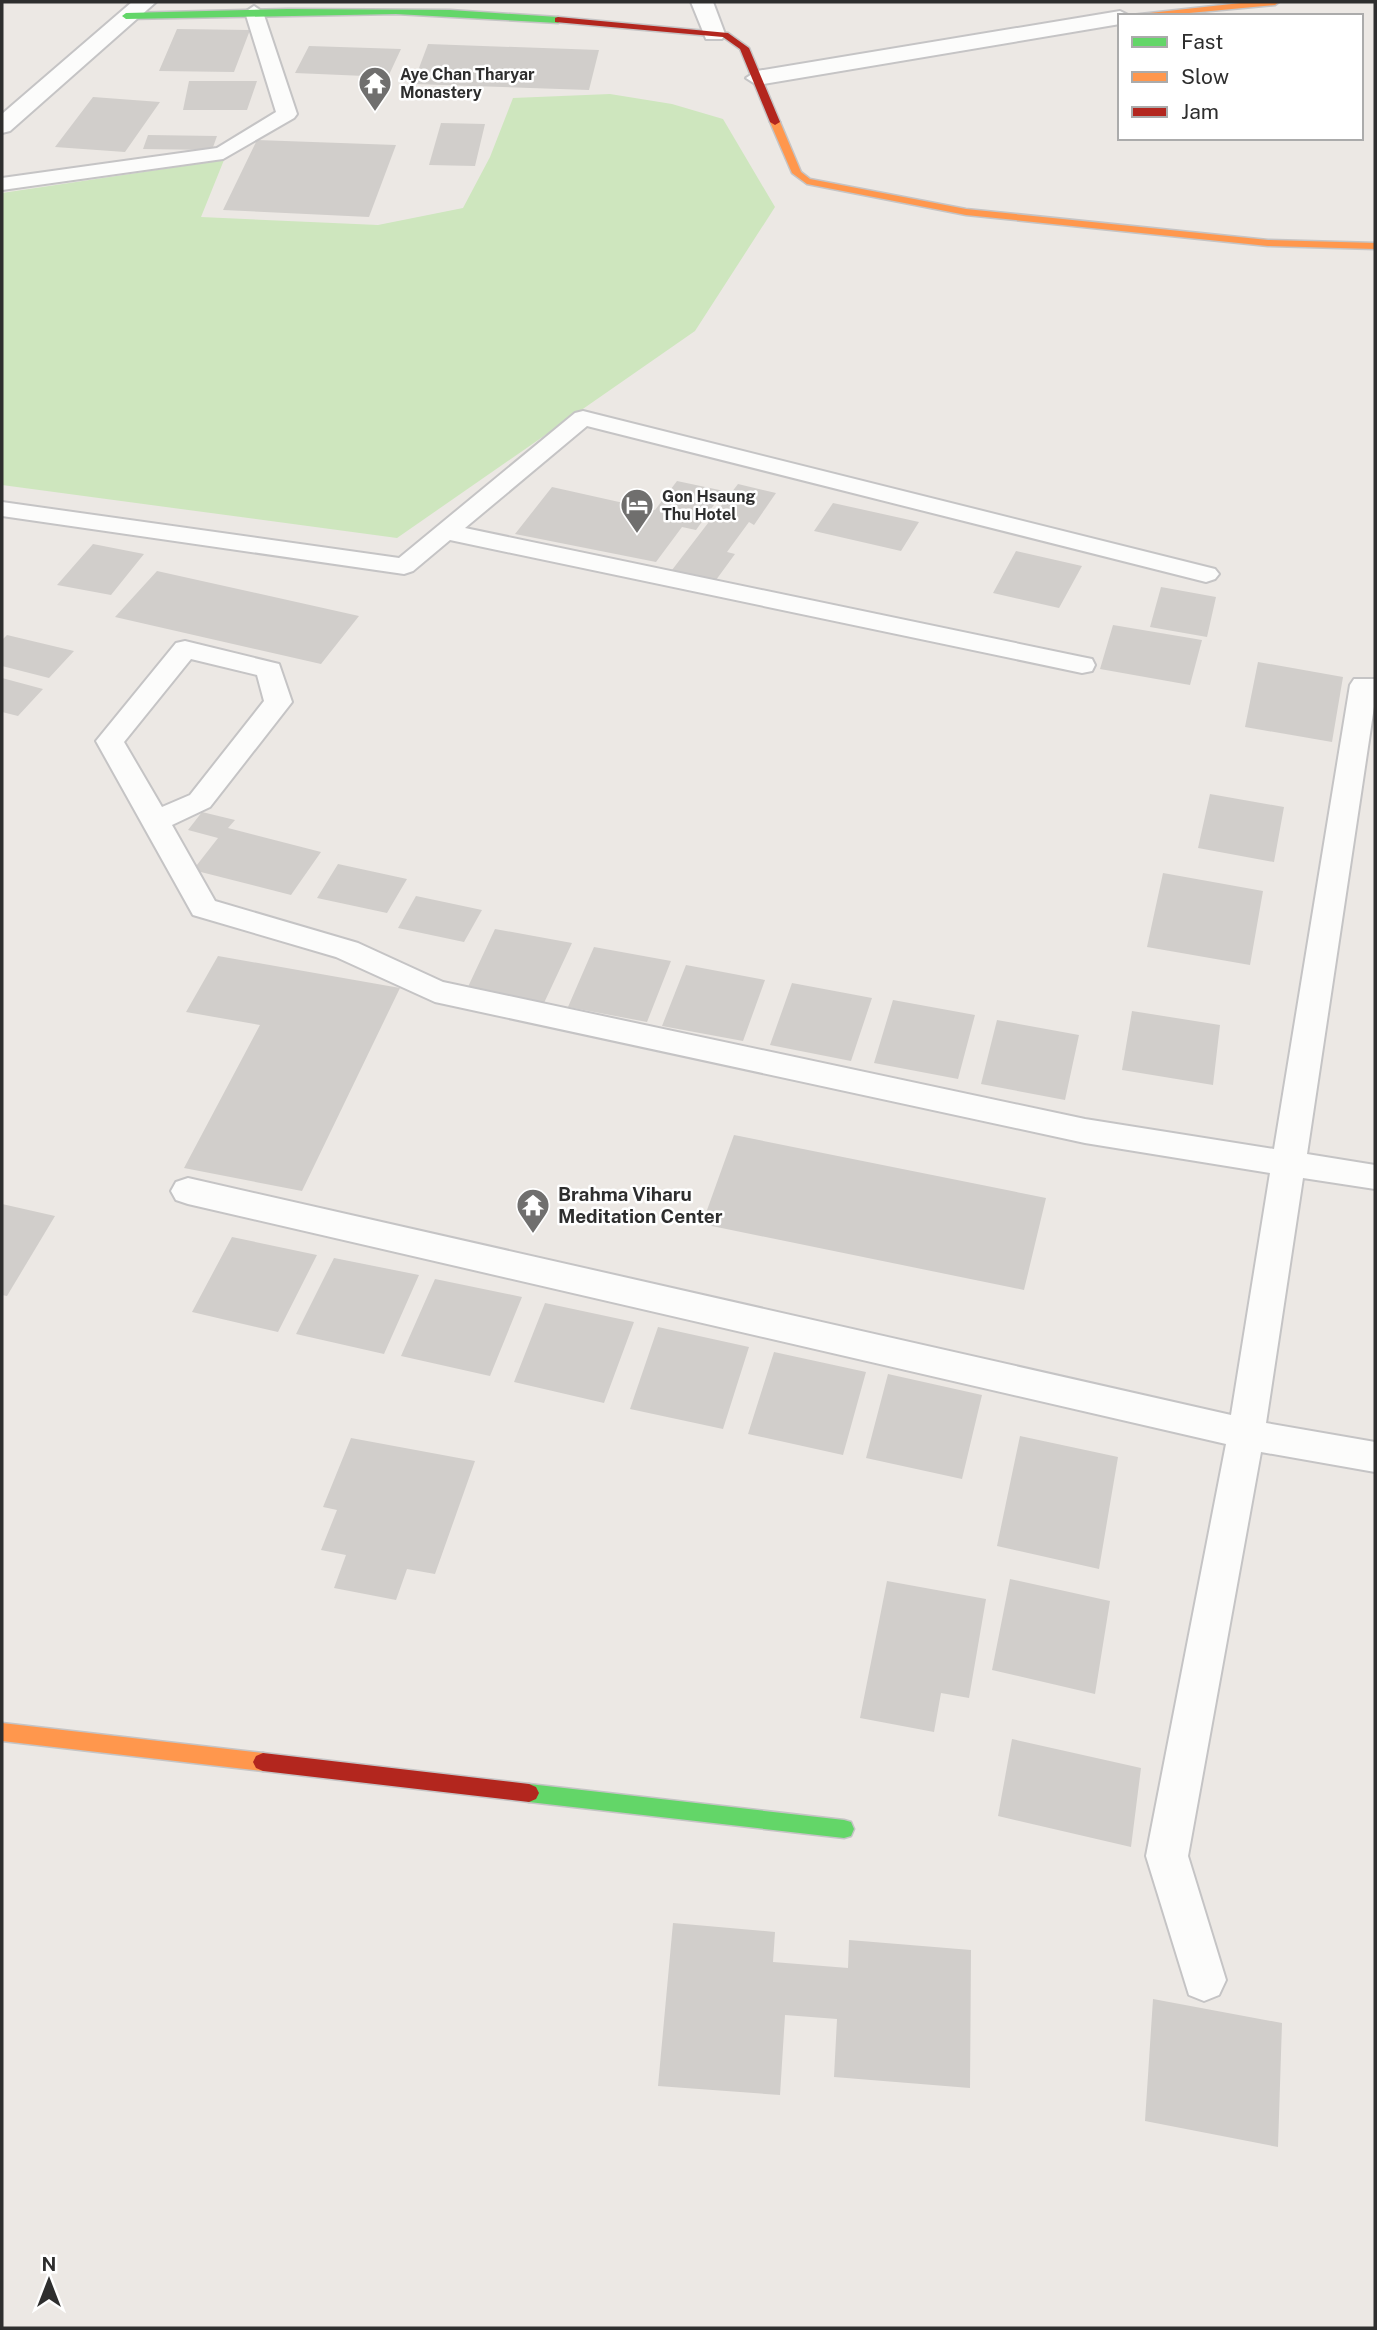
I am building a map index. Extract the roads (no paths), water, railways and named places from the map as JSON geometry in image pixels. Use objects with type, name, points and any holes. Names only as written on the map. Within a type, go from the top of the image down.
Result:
[{"type":"street","points":[[702,2],[714,34]]},
{"type":"street","points":[[1145,14],[1275,2]]},
{"type":"street","points":[[2,126],[140,5],[254,12],[372,9],[486,13],[714,34],[738,41],[757,78],[797,173],[807,181],[991,215],[1268,243],[1375,246]]},
{"type":"street","points":[[757,78],[1118,17]]},
{"type":"street","points":[[2,1732],[844,1829]]},
{"type":"lane","points":[[2,184],[223,153],[264,130],[287,114],[254,12]]},
{"type":"lane","points":[[2,509],[404,566],[583,418],[1206,575]]},
{"type":"lane","points":[[447,533],[1082,665]]},
{"type":"lane","points":[[155,821],[200,801],[278,702],[269,670],[185,649],[110,741],[155,821],[204,908],[347,950],[435,990],[1085,1130],[1375,1177]]},
{"type":"lane","points":[[1204,1980],[1167,1856],[1246,1434],[1364,685]]},
{"type":"lane","points":[[188,1191],[1246,1434],[1375,1457]]},
{"type":"place","name":"Aye Chan Tharyar Monastery","points":[[375,113]]},
{"type":"place","name":"Gon Hsaung Thu Hotel","points":[[637,535]]},
{"type":"place","name":"Brahma Viharu Meditation Center","points":[[533,1235]]}]
